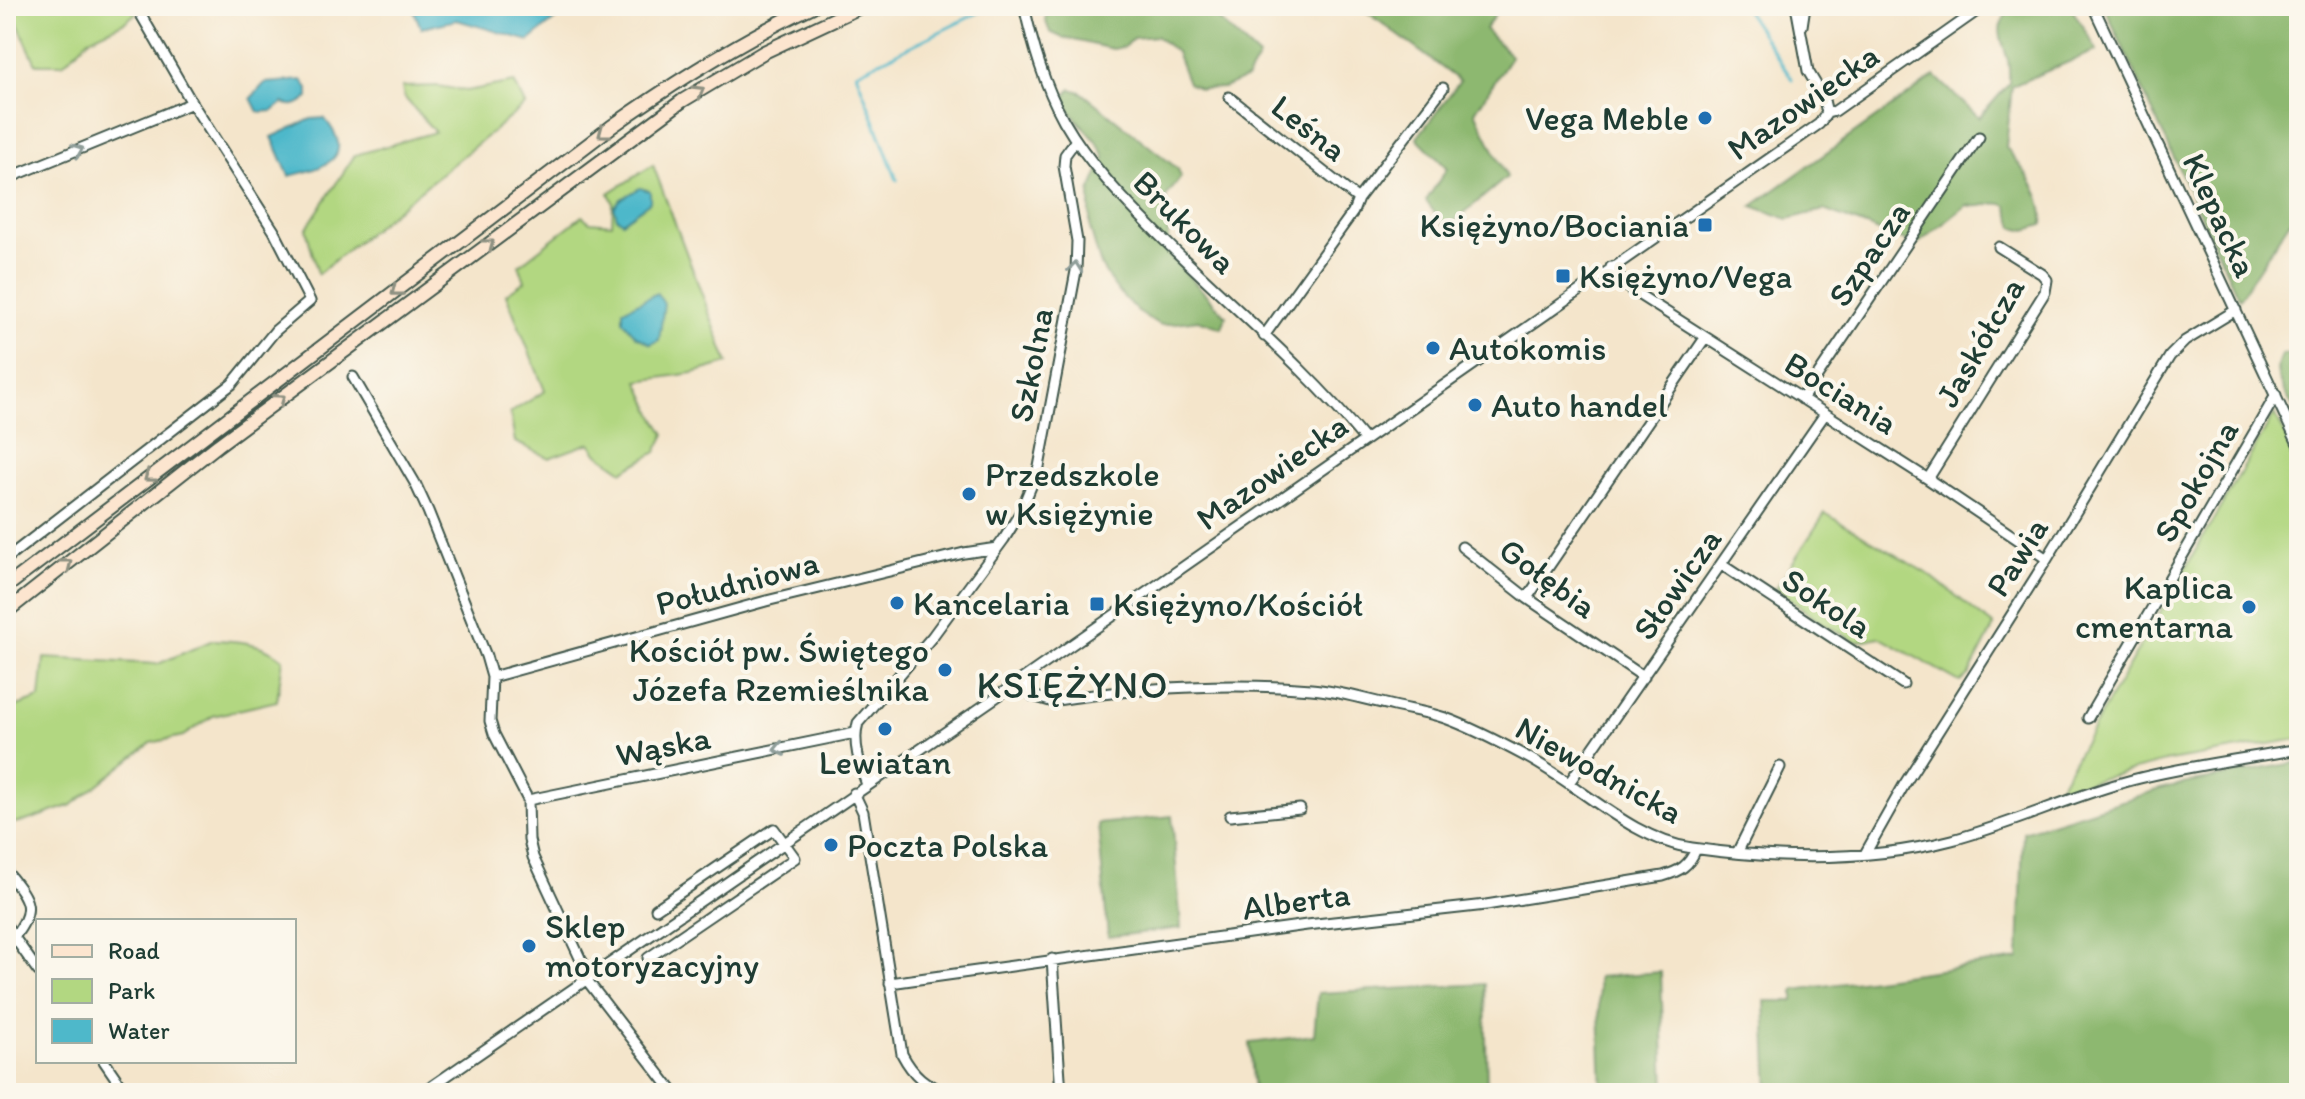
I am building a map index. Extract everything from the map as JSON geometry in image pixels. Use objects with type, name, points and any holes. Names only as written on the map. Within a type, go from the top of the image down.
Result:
[{"type":"main road","points":[[6,587],[611,127],[674,83],[755,33],[813,6]]},
{"type":"main road","points":[[6,612],[218,445],[682,101],[764,52],[862,6]]},
{"type":"street","points":[[6,559],[232,384],[275,331],[310,301],[274,231],[192,103],[136,6]]},
{"type":"street","name":"Brukowa","points":[[1024,6],[1044,79],[1064,120],[1118,195],[1264,336],[1364,439]]},
{"type":"street","points":[[1796,6],[1808,71],[1823,96],[1827,113]]},
{"type":"street","points":[[1801,33],[1805,6]]},
{"type":"street","name":"Mazowiecka","points":[[422,1093],[1021,680],[1984,6]]},
{"type":"street","name":"Klepacka","points":[[2093,6],[2299,446]]},
{"type":"street","name":"Leśna","points":[[1264,336],[1353,212],[1358,199],[1443,88]]},
{"type":"street","name":"Leśna","points":[[1229,97],[1358,199]]},
{"type":"street","points":[[6,179],[192,103]]},
{"type":"street","name":"Szpacza","points":[[1802,399],[1979,137]]},
{"type":"street","name":"Szkolna","points":[[855,733],[865,714],[932,637],[997,548],[1020,513],[1039,467],[1076,271],[1077,241],[1064,166],[1065,155],[1076,140]]},
{"type":"street","name":"Jaskółcza","points":[[1928,479],[2045,292],[2047,280],[2042,274],[1999,247]]},
{"type":"street","name":"Bociania","points":[[1611,267],[1630,289],[1928,479],[2047,559]]},
{"type":"street","name":"Pawia","points":[[1865,854],[1904,785],[2047,559],[2170,356],[2185,341],[2236,310]]},
{"type":"street","points":[[1527,598],[1705,338]]},
{"type":"street","points":[[353,377],[415,483],[486,656],[492,677],[490,721],[528,800],[529,840],[533,857],[589,978],[674,1093]]},
{"type":"street","name":"Spokojna","points":[[2088,718],[2276,395]]},
{"type":"street","name":"Słowicza","points":[[1569,783],[1825,414]]},
{"type":"street","name":"Gołębia","points":[[1462,547],[1527,598],[1644,677]]},
{"type":"street","name":"Południowa","points":[[492,677],[766,601],[964,553],[997,548]]},
{"type":"street","name":"Sokola","points":[[1722,565],[1903,684]]},
{"type":"street","name":"Niewodnicka","points":[[1021,680],[1033,696],[1050,701],[1186,687],[1237,686],[1313,689],[1352,696],[1453,721],[1529,758],[1643,831],[1664,841],[1696,849],[1828,858],[1947,841],[2151,776],[2299,749]]},
{"type":"street","points":[[855,733],[867,785]]},
{"type":"street","name":"Wąska","points":[[528,800],[855,733]]},
{"type":"street","points":[[1737,853],[1780,767]]},
{"type":"street","points":[[854,793],[863,812],[902,1054],[910,1070],[922,1082],[947,1093]]},
{"type":"street","points":[[1230,816],[1300,809]]},
{"type":"street","points":[[648,958],[795,858],[774,829],[656,909]]},
{"type":"street","name":"Alberta","points":[[890,983],[1307,925],[1486,905],[1663,876],[1680,871],[1691,862],[1696,849]]},
{"type":"street","points":[[6,871],[25,896],[28,906],[25,923],[14,937]]},
{"type":"street","points":[[6,925],[36,968]]},
{"type":"street","points":[[1052,959],[1061,1093]]},
{"type":"street","points":[[105,1063],[126,1093]]},
{"type":"green space","points":[[13,6],[131,6],[136,13],[125,22],[89,39],[63,64],[36,64],[13,13]]},
{"type":"green space","points":[[1050,6],[1204,6],[1259,57],[1247,78],[1224,88],[1200,89],[1188,83],[1176,52],[1156,36],[1133,38],[1124,47],[1112,49],[1061,37],[1050,32],[1045,19]]},
{"type":"green space","points":[[1359,6],[1501,6],[1485,29],[1511,56],[1475,112],[1507,177],[1446,228],[1426,201],[1447,168],[1417,138],[1460,81]]},
{"type":"green space","points":[[2012,6],[2070,6],[2097,50],[2012,86],[2006,147],[2037,193],[2043,225],[2026,230],[2014,227],[2007,206],[2002,204],[1967,205],[1916,245],[1824,210],[1788,219],[1752,206],[1935,76],[1979,118],[2009,84],[2009,63],[2000,30]]},
{"type":"green space","points":[[2104,6],[2299,6],[2299,207],[2239,299]]},
{"type":"green space","points":[[514,82],[525,105],[318,274],[306,229],[355,155],[435,132],[404,97],[402,87],[438,86],[466,91]]},
{"type":"green space","points":[[1071,89],[1081,92],[1178,169],[1181,177],[1166,197],[1169,255],[1226,316],[1222,328],[1198,320],[1160,325],[1138,312],[1115,288],[1101,266],[1090,228],[1090,192],[1105,158],[1097,142],[1067,106],[1064,98]]},
{"type":"green space","points":[[653,165],[728,363],[693,373],[638,381],[665,434],[656,452],[623,471],[598,454],[590,443],[549,458],[515,442],[510,413],[545,391],[506,294],[525,281],[519,265],[582,216],[590,222],[612,224],[613,202],[609,193]]},
{"type":"green space","points":[[2282,354],[2299,355],[2299,416],[2278,378],[2278,362]]},
{"type":"green space","points":[[2275,413],[2299,466],[2299,739],[2169,761],[2057,790]]},
{"type":"green space","points":[[1825,513],[1931,576],[1994,626],[1969,674],[1960,682],[1879,637],[1856,642],[1817,620],[1776,588]]},
{"type":"green space","points":[[213,640],[258,646],[283,659],[277,701],[213,716],[183,736],[151,743],[72,805],[26,821],[6,824],[6,710],[40,698],[44,658],[158,664]]},
{"type":"green space","points":[[2299,762],[2299,1093],[1769,1093],[1765,1001],[1794,1001],[1794,990],[2019,959],[2023,832],[2167,787]]},
{"type":"green space","points":[[1172,816],[1181,928],[1108,937],[1098,824]]},
{"type":"green space","points":[[1661,972],[1665,1093],[1602,1093],[1598,977]]},
{"type":"green space","points":[[1485,984],[1487,1093],[1254,1093],[1250,1043],[1314,1035],[1318,993]]},
{"type":"water","points":[[412,6],[572,6],[529,41],[457,20],[421,28]]},
{"type":"water","points":[[302,80],[308,88],[308,98],[296,105],[283,103],[273,111],[258,112],[251,98],[265,83]]},
{"type":"water","points":[[324,118],[334,132],[337,152],[324,165],[289,176],[272,137],[311,119]]},
{"type":"water","points":[[640,188],[650,191],[650,202],[622,222],[617,218],[614,207]]},
{"type":"water","points":[[657,293],[664,304],[659,340],[651,344],[636,336],[623,321],[623,310]]},
{"type":"waterway","points":[[897,180],[856,73],[992,6]]},
{"type":"waterway","points":[[1743,6],[1792,79]]},
{"type":"place","name":"Vega Meble","points":[[1705,118]]},
{"type":"place","name":"Księżyno/Bociania","points":[[1705,225]]},
{"type":"place","name":"Księżyno/Vega","points":[[1563,276]]},
{"type":"place","name":"Autokomis","points":[[1433,348]]},
{"type":"place","name":"Auto handel","points":[[1475,405]]},
{"type":"place","name":"Przedszkole w Księżynie","points":[[969,494]]},
{"type":"place","name":"Kancelaria","points":[[897,603]]},
{"type":"place","name":"Księżyno/Kościół","points":[[1097,604]]},
{"type":"place","name":"Kaplica cmentarna","points":[[2249,607]]},
{"type":"place","name":"Kościół pw. Świętego Józefa Rzemieślnika","points":[[945,670]]},
{"type":"place","name":"Lewiatan","points":[[885,729]]},
{"type":"place","name":"Poczta Polska","points":[[831,845]]},
{"type":"place","name":"Sklep motoryzacyjny","points":[[529,946]]},
{"type":"district","name":"KSIĘŻYNO","points":[[1073,685]]}]
